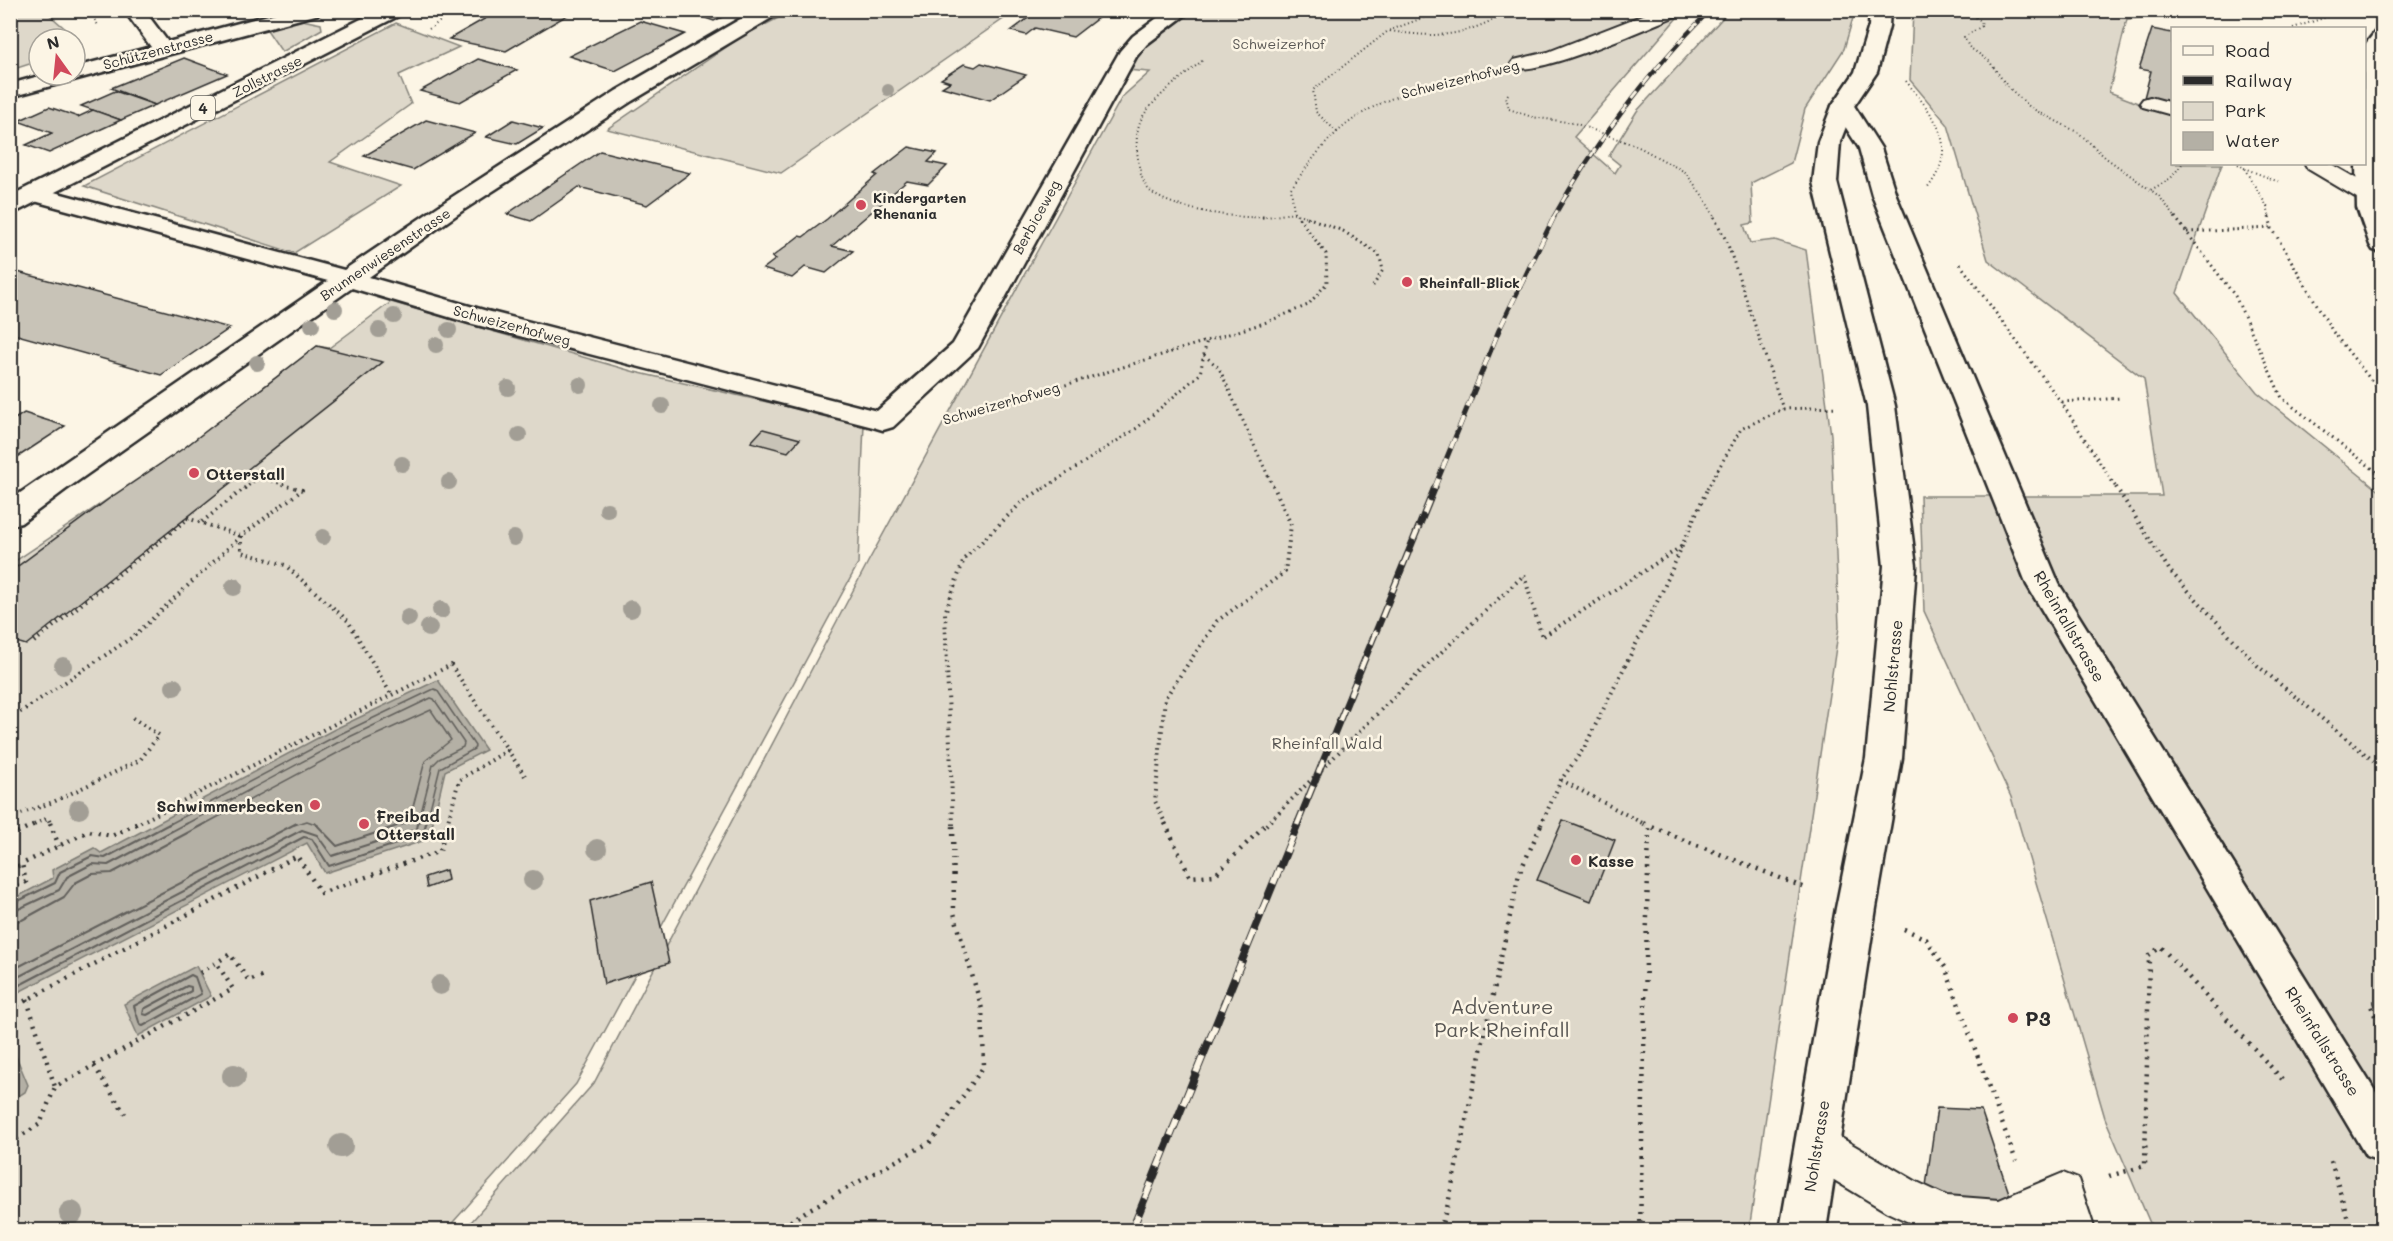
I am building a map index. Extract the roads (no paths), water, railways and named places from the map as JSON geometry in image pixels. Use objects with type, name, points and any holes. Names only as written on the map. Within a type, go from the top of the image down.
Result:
[{"type":"street","points":[[134,10],[162,48]]},
{"type":"street","name":"Schützenstrasse","points":[[87,70],[312,10]]},
{"type":"street","name":"Zollstrasse","points":[[10,206],[395,10]]},
{"type":"street","name":"Brunnenwiesenstrasse","points":[[10,516],[348,279],[624,96],[771,10]]},
{"type":"street","name":"Berbiceweg","points":[[883,421],[964,348],[1127,55],[1140,40],[1182,10]]},
{"type":"street","points":[[1843,106],[1866,72],[1879,26],[1880,10]]},
{"type":"street","points":[[2382,36],[2371,51],[2366,87],[2369,208],[2382,245]]},
{"type":"street","points":[[10,91],[27,86]]},
{"type":"street","name":"Nohlstrasse","points":[[1803,1230],[1856,908],[1884,758],[1900,566],[1881,406],[1825,182],[1829,142],[1843,106]]},
{"type":"street","name":"Rheinfallstrasse","points":[[1843,106],[1863,131],[1878,165],[1884,195],[2043,585],[2382,1141]]},
{"type":"street","name":"Schweizerhofweg","points":[[35,194],[348,279],[478,317],[883,421]]},
{"type":"lane","name":"Schweizerhofweg","points":[[1521,64],[1554,57],[1674,10]]},
{"type":"lane","points":[[2150,103],[2171,109]]},
{"type":"lane","points":[[2318,165],[2370,196]]},
{"type":"lane","points":[[1816,1146],[1902,1197],[1946,1217],[2001,1221],[2068,1212]]},
{"type":"water","name":"Schwimmerbecken","points":[[438,680],[486,750],[445,771],[429,839],[325,873],[307,843],[11,996],[11,900],[53,878],[52,870],[94,848],[101,853],[333,730]]},
{"type":"water","points":[[196,966],[211,996],[138,1036],[124,1004]]},
{"type":"water","points":[[11,1044],[28,1085],[25,1092],[11,1101]]},
{"type":"railway","points":[[1553,218],[1587,162],[1624,109],[1665,58],[1710,10]]},
{"type":"railway","points":[[1434,489],[1499,330],[1554,217]]},
{"type":"railway","points":[[1297,825],[1435,487]]},
{"type":"railway","points":[[1132,1230],[1298,823]]},
{"type":"place","name":"Kindergarten Rhenania","points":[[861,205]]},
{"type":"place","name":"Rheinfall-Blick","points":[[1407,282]]},
{"type":"place","name":"Otterstall","points":[[194,473]]},
{"type":"place","name":"Schwimmerbecken","points":[[315,805]]},
{"type":"place","name":"Freibad Otterstall","points":[[364,824]]},
{"type":"place","name":"Kasse","points":[[1576,860]]},
{"type":"place","name":"P3","points":[[2013,1018]]},
{"type":"park label","name":"Schweizerhof","points":[[1279,43]]},
{"type":"park label","name":"Rheinfall Wald","points":[[1327,742]]},
{"type":"park label","name":"Adventure Park Rheinfall","points":[[1502,1018]]}]
